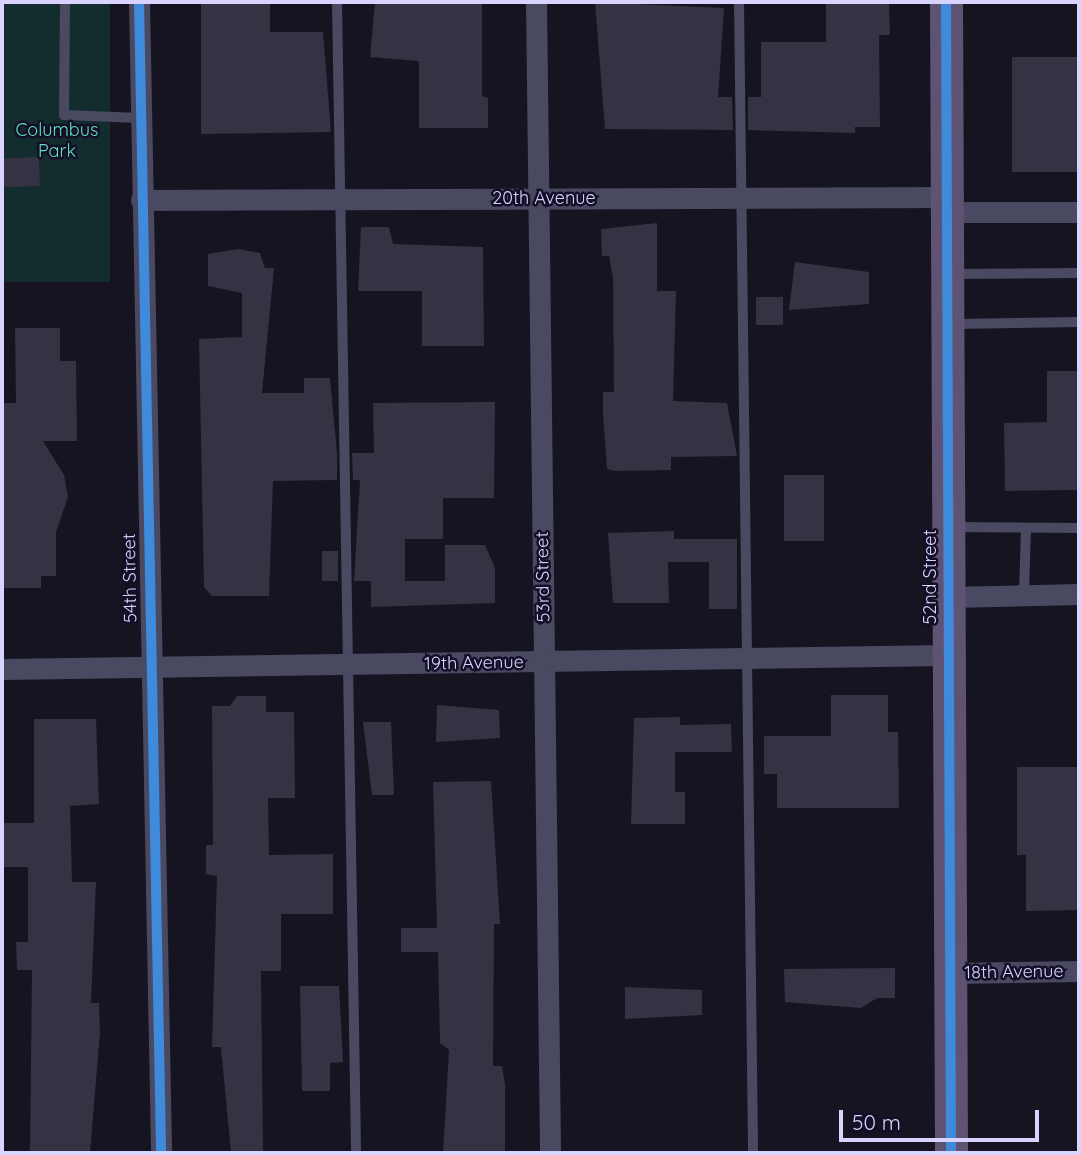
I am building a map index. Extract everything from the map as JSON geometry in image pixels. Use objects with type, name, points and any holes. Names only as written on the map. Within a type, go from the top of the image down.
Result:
[{"type":"main road","name":"52nd Street","points":[[946,2],[951,1153]]},
{"type":"street","name":"54th Street","points":[[139,2],[149,667],[161,1153]]},
{"type":"street","name":"53rd Street","points":[[536,2],[536,198],[550,1153]]},
{"type":"street","name":"20th Avenue","points":[[141,200],[741,198],[947,204],[1079,212]]},
{"type":"street","points":[[948,597],[1079,594]]},
{"type":"street","name":"19th Avenue","points":[[2,669],[947,656]]},
{"type":"street","name":"18th Avenue","points":[[949,973],[1079,971]]},
{"type":"lane","points":[[65,2],[64,115],[140,118]]},
{"type":"lane","points":[[337,2],[338,199],[350,666],[356,1153]]},
{"type":"lane","points":[[739,2],[753,1153]]},
{"type":"lane","points":[[947,274],[1079,273]]},
{"type":"lane","points":[[947,324],[1079,323]]},
{"type":"lane","points":[[948,527],[1079,528]]},
{"type":"lane","points":[[1024,595],[1026,528]]},
{"type":"green space","name":"Columbus Park","points":[[2,2],[110,2],[110,282],[2,282]]},
{"type":"building","points":[[201,2],[270,2],[270,32],[323,32],[331,132],[201,134]]},
{"type":"building","points":[[375,2],[482,2],[482,96],[488,98],[488,128],[419,128],[419,61],[370,57]]},
{"type":"building","points":[[595,2],[724,8],[718,97],[732,97],[733,130],[605,129]]},
{"type":"building","points":[[826,2],[889,2],[890,35],[879,35],[880,127],[855,127],[855,133],[748,130],[748,97],[761,97],[761,42],[826,42]]},
{"type":"building","points":[[1012,57],[1077,57],[1077,172],[1012,172]]},
{"type":"building","points":[[39,157],[40,186],[3,187],[2,158]]},
{"type":"building","points":[[657,223],[657,291],[676,291],[673,401],[727,403],[737,456],[671,457],[671,470],[615,471],[607,469],[603,414],[603,392],[614,392],[613,278],[609,256],[602,256],[601,229]]},
{"type":"building","points":[[361,227],[389,227],[393,244],[483,247],[484,346],[422,346],[422,291],[358,291]]},
{"type":"building","points":[[238,249],[260,253],[265,268],[274,268],[262,393],[304,393],[304,378],[330,378],[337,453],[337,480],[273,481],[269,596],[212,596],[204,587],[199,339],[242,337],[242,293],[208,286],[208,254]]},
{"type":"building","points":[[795,262],[869,272],[869,304],[789,310]]},
{"type":"building","points":[[756,297],[783,297],[783,325],[756,325]]},
{"type":"building","points":[[15,328],[60,328],[60,361],[76,361],[77,441],[43,441],[64,475],[68,497],[56,532],[56,576],[41,576],[41,588],[2,588],[2,403],[16,403]]},
{"type":"building","points":[[1047,371],[1079,371],[1078,490],[1005,491],[1004,423],[1047,422]]},
{"type":"building","points":[[495,402],[494,498],[443,498],[443,539],[405,539],[405,581],[445,581],[445,545],[485,545],[495,568],[495,603],[371,607],[371,581],[354,581],[360,480],[353,480],[352,453],[374,453],[373,403]]},
{"type":"building","points":[[784,475],[824,475],[824,541],[784,541]]},
{"type":"building","points":[[674,531],[674,539],[737,539],[737,609],[709,609],[709,562],[668,562],[669,603],[613,603],[608,533]]},
{"type":"building","points":[[322,551],[338,551],[338,581],[322,581]]},
{"type":"building","points":[[831,695],[888,695],[888,732],[898,732],[899,808],[777,808],[777,774],[764,774],[764,736],[831,736]]},
{"type":"building","points":[[237,696],[266,696],[266,712],[294,712],[295,798],[268,798],[269,855],[333,854],[333,914],[281,914],[281,971],[261,971],[263,1153],[231,1153],[221,1047],[212,1047],[217,876],[206,874],[206,845],[213,845],[212,706],[230,706]]},
{"type":"building","points":[[437,705],[499,710],[500,738],[436,742]]},
{"type":"building","points":[[680,717],[680,725],[731,724],[732,752],[675,752],[675,792],[685,792],[685,824],[631,824],[634,718]]},
{"type":"building","points":[[34,719],[96,719],[99,804],[70,806],[72,882],[96,882],[91,1003],[99,1003],[100,1032],[90,1153],[30,1153],[32,970],[17,970],[16,942],[28,942],[28,867],[2,867],[2,823],[34,823]]},
{"type":"building","points":[[363,722],[391,722],[394,795],[372,795]]},
{"type":"building","points":[[1017,767],[1079,767],[1079,910],[1026,911],[1026,855],[1017,855]]},
{"type":"building","points":[[491,781],[500,924],[494,924],[493,1066],[502,1066],[505,1084],[505,1153],[443,1153],[449,1050],[440,1043],[438,952],[401,952],[401,928],[437,928],[433,782]]},
{"type":"building","points":[[895,968],[895,998],[877,998],[861,1008],[785,1002],[784,969]]},
{"type":"building","points":[[300,986],[339,986],[343,1062],[330,1063],[330,1091],[302,1091]]},
{"type":"building","points":[[625,987],[702,990],[702,1015],[625,1019]]},
{"type":"cycle path","points":[[139,2],[161,1153]]},
{"type":"cycle path","points":[[946,2],[951,1153]]}]
